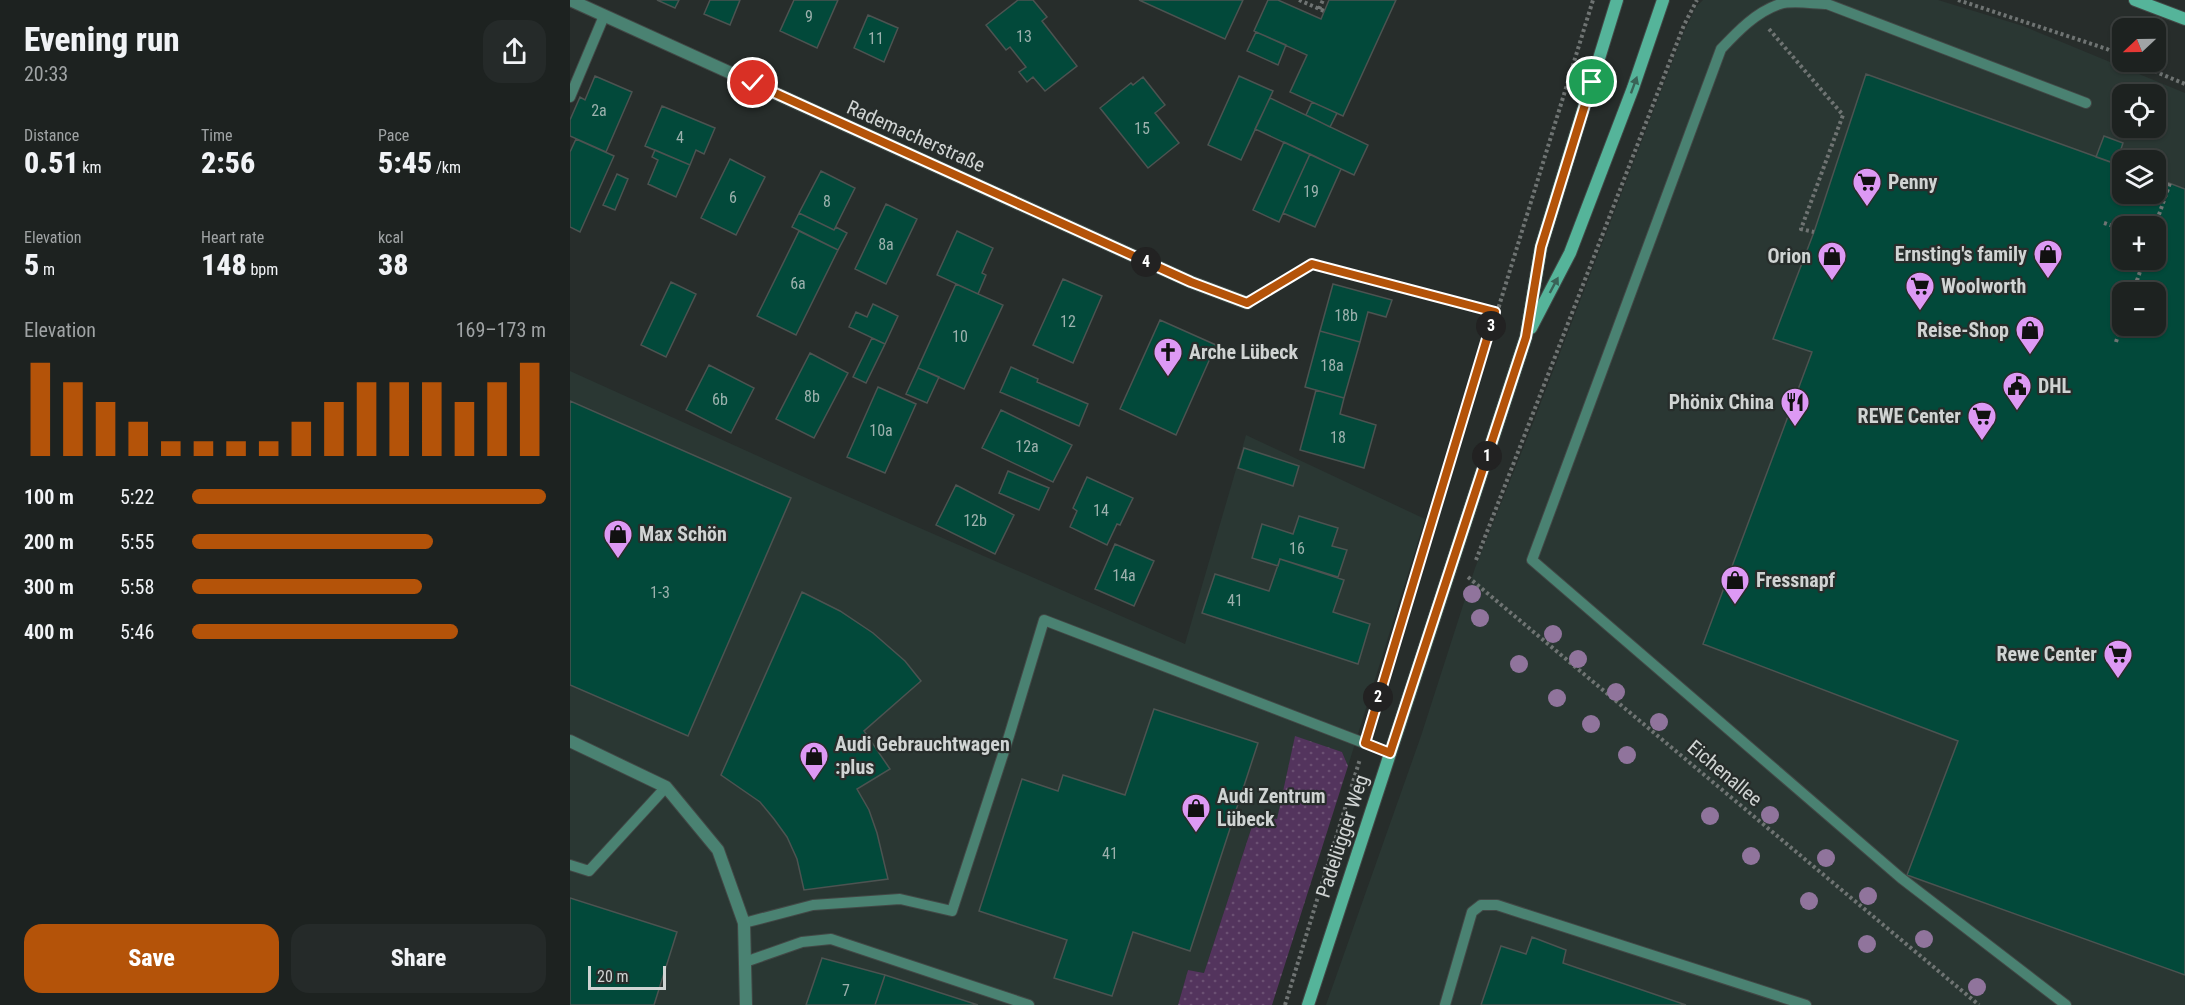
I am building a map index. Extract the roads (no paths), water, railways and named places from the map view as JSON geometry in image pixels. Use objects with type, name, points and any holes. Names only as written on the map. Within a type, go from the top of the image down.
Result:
[{"type":"main road","name":"Padelügger Weg","points":[[1308,1005],[1526,337],[1541,247],[1617,0]]},
{"type":"main road","name":"Padelügger Weg","points":[[1526,337],[1570,253],[1629,99],[1663,0]]},
{"type":"main road","points":[[2135,0],[2185,19]]},
{"type":"street","name":"Rademacherstraße","points":[[570,0],[1191,282],[1247,303]]},
{"type":"street","points":[[570,741],[666,787],[718,850],[744,923],[746,1005]]},
{"type":"lane","points":[[2066,1005],[1901,878],[1532,561],[1721,49],[1738,30],[1782,3],[1827,4],[2086,103]]},
{"type":"lane","points":[[570,97],[604,16]]},
{"type":"lane","points":[[744,923],[813,905],[900,899],[952,911],[1044,620],[1390,753]]},
{"type":"lane","points":[[570,865],[589,871],[666,787]]},
{"type":"lane","points":[[1445,1005],[1472,912],[1481,905],[1497,905],[1806,1005]]},
{"type":"lane","points":[[745,962],[802,942],[831,939],[1029,1005]]},
{"type":"place","name":"Penny","points":[[1867,208]]},
{"type":"place","name":"Ernsting's family","points":[[2048,280]]},
{"type":"place","name":"Orion","points":[[1832,282]]},
{"type":"place","name":"Woolworth","points":[[1920,312]]},
{"type":"place","name":"Reise-Shop","points":[[2030,356]]},
{"type":"place","name":"Arche Lübeck","points":[[1168,378]]},
{"type":"place","name":"DHL","points":[[2017,412]]},
{"type":"place","name":"Phönix China","points":[[1795,428]]},
{"type":"place","name":"REWE Center","points":[[1982,442]]},
{"type":"place","name":"Max Schön","points":[[618,560]]},
{"type":"place","name":"Fressnapf","points":[[1735,606]]},
{"type":"place","name":"Rewe Center","points":[[2118,680]]},
{"type":"place","name":"Audi Gebrauchtwagen :plus","points":[[814,782]]},
{"type":"place","name":"Audi Zentrum Lübeck","points":[[1196,834]]}]
